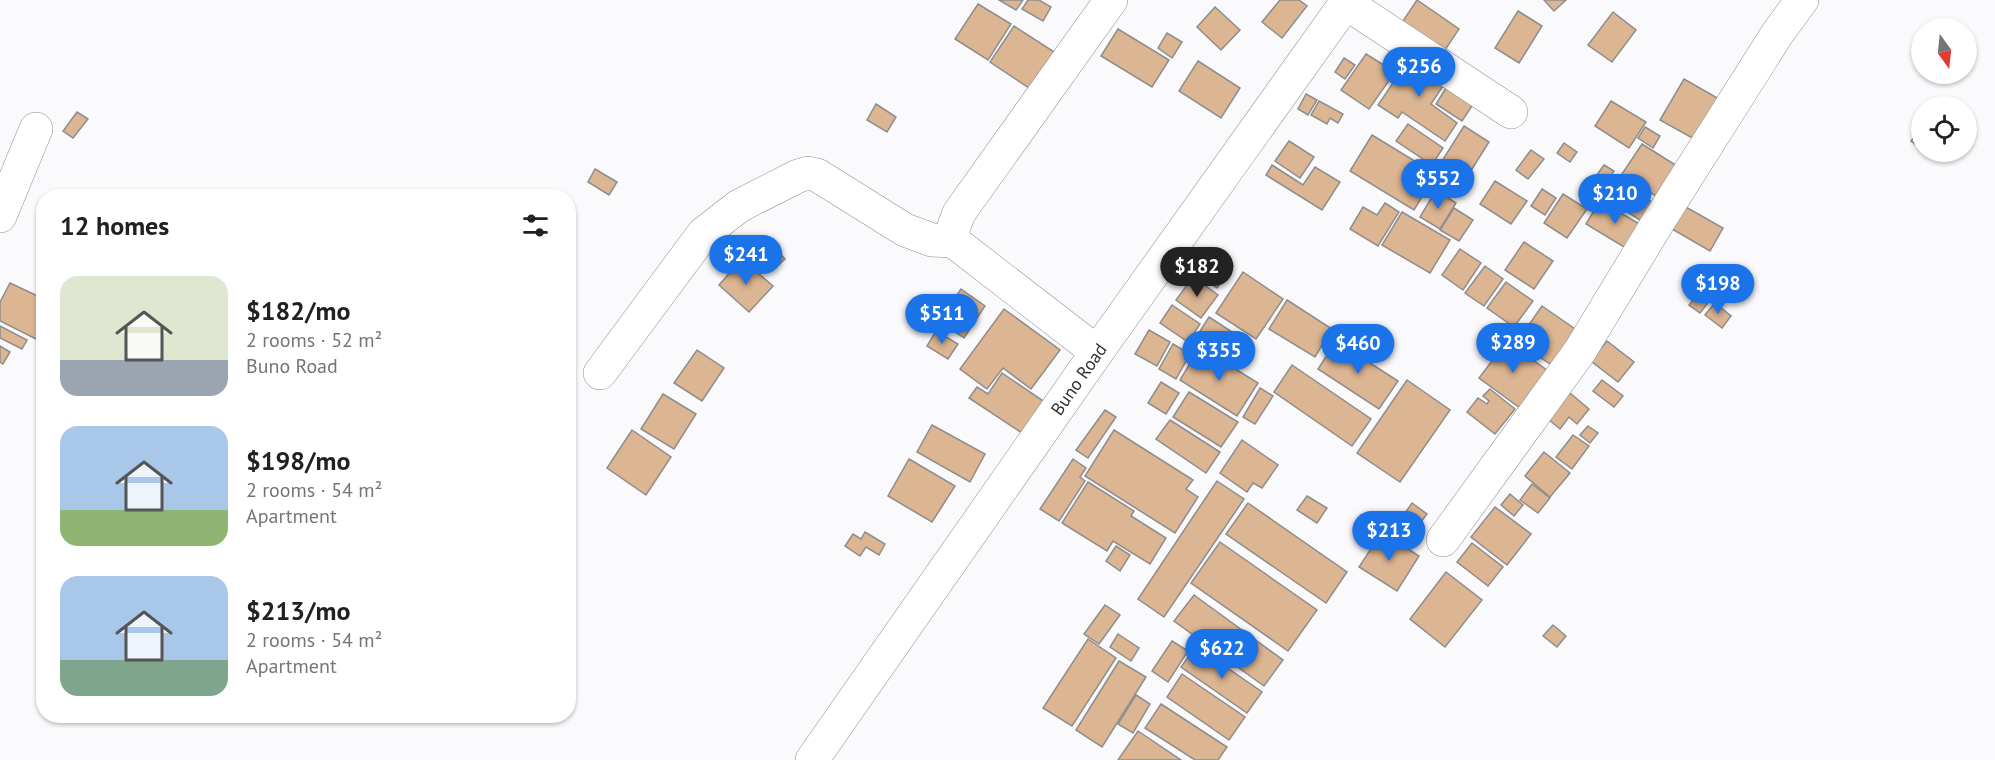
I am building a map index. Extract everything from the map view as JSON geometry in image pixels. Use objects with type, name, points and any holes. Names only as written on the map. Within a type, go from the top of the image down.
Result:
[{"type":"street","points":[[953,241],[953,229],[959,213],[1111,0]]},
{"type":"street","points":[[1443,540],[1580,351],[1777,34],[1802,0]]},
{"type":"street","points":[[1347,1],[1511,112]]},
{"type":"street","name":"Buno Road","points":[[812,760],[1097,352],[1347,1]]},
{"type":"street","points":[[0,216],[36,129]]},
{"type":"street","points":[[600,373],[703,234],[739,206],[808,173],[817,175],[905,230],[932,240],[953,241],[1097,352]]},
{"type":"building","points":[[999,0],[1023,0],[1016,10]]},
{"type":"building","points":[[1028,0],[1039,0],[1051,7],[1043,21],[1022,9]]},
{"type":"building","points":[[1280,0],[1299,0],[1307,6],[1282,38],[1262,22]]},
{"type":"building","points":[[1417,0],[1459,29],[1439,59],[1397,30]]},
{"type":"building","points":[[1544,0],[1566,0],[1554,11]]},
{"type":"building","points":[[978,4],[1011,24],[988,60],[955,39]]},
{"type":"building","points":[[1215,7],[1240,30],[1221,50],[1197,27]]},
{"type":"building","points":[[1518,11],[1542,26],[1519,63],[1495,48]]},
{"type":"building","points":[[1613,12],[1636,30],[1612,62],[1588,45]]},
{"type":"building","points":[[1014,26],[1062,57],[1038,94],[990,62]]},
{"type":"building","points":[[1118,29],[1169,60],[1152,87],[1101,56]]},
{"type":"building","points":[[1167,33],[1182,42],[1172,58],[1158,48]]},
{"type":"building","points":[[1366,54],[1395,72],[1369,109],[1341,90]]},
{"type":"building","points":[[1412,55],[1447,80],[1431,104],[1457,123],[1445,141],[1402,112],[1398,118],[1378,105]]},
{"type":"building","points":[[1344,58],[1355,65],[1345,79],[1335,72]]},
{"type":"building","points":[[1198,61],[1240,88],[1221,118],[1179,91]]},
{"type":"building","points":[[1684,79],[1726,103],[1703,144],[1660,120]]},
{"type":"building","points":[[1449,83],[1476,100],[1462,121],[1436,104]]},
{"type":"building","points":[[1306,94],[1317,100],[1308,115],[1298,109]]},
{"type":"building","points":[[1319,101],[1343,114],[1338,123],[1330,118],[1327,124],[1311,115]]},
{"type":"building","points":[[1611,101],[1646,122],[1629,148],[1595,126]]},
{"type":"building","points":[[876,104],[896,117],[887,132],[867,120]]},
{"type":"building","points":[[77,112],[88,119],[73,138],[63,131]]},
{"type":"building","points":[[1408,124],[1443,148],[1432,165],[1396,141]]},
{"type":"building","points":[[1464,126],[1489,142],[1462,185],[1437,169]]},
{"type":"building","points":[[1645,127],[1660,136],[1653,148],[1638,138]]},
{"type":"building","points":[[1372,135],[1436,174],[1414,210],[1350,171]]},
{"type":"building","points":[[1289,141],[1314,157],[1300,178],[1275,161]]},
{"type":"building","points":[[1564,143],[1577,152],[1570,162],[1557,153]]},
{"type":"building","points":[[1642,144],[1685,171],[1665,202],[1622,174]]},
{"type":"building","points":[[1531,150],[1544,159],[1528,179],[1516,170]]},
{"type":"building","points":[[1272,165],[1303,185],[1315,167],[1340,182],[1322,210],[1266,175]]},
{"type":"building","points":[[1604,165],[1614,171],[1607,182],[1596,176]]},
{"type":"building","points":[[595,169],[617,182],[609,195],[588,182]]},
{"type":"building","points":[[1614,177],[1655,204],[1643,222],[1602,196]]},
{"type":"building","points":[[1495,181],[1527,201],[1511,224],[1480,204]]},
{"type":"building","points":[[1542,189],[1556,198],[1545,215],[1531,206]]},
{"type":"building","points":[[1436,190],[1456,203],[1440,229],[1420,217]]},
{"type":"building","points":[[1563,194],[1587,209],[1567,238],[1544,223]]},
{"type":"building","points":[[1600,201],[1643,226],[1629,250],[1586,224]]},
{"type":"building","points":[[1385,203],[1399,212],[1378,246],[1350,229],[1363,207],[1377,215]]},
{"type":"building","points":[[1684,206],[1723,228],[1710,251],[1672,229]]},
{"type":"building","points":[[1454,208],[1473,220],[1459,241],[1440,230]]},
{"type":"building","points":[[1402,212],[1450,240],[1430,273],[1382,245]]},
{"type":"building","points":[[1524,242],[1553,261],[1534,289],[1505,270]]},
{"type":"building","points":[[776,249],[785,259],[773,270],[764,261]]},
{"type":"building","points":[[1460,249],[1481,263],[1463,290],[1442,275]]},
{"type":"building","points":[[1214,252],[1233,266],[1217,288],[1197,274]]},
{"type":"building","points":[[742,259],[773,286],[749,312],[719,285]]},
{"type":"building","points":[[1485,266],[1503,279],[1484,306],[1465,293]]},
{"type":"building","points":[[1243,272],[1283,299],[1256,339],[1216,313]]},
{"type":"building","points":[[1193,277],[1218,295],[1201,318],[1176,300]]},
{"type":"building","points":[[1506,282],[1533,301],[1514,327],[1487,308]]},
{"type":"building","points":[[10,283],[36,295],[36,339],[0,321],[0,302]]},
{"type":"building","points":[[961,289],[985,306],[964,338],[939,321]]},
{"type":"building","points":[[1699,292],[1710,300],[1700,313],[1689,305]]},
{"type":"building","points":[[1287,300],[1332,329],[1315,357],[1269,329]]},
{"type":"building","points":[[1715,303],[1731,316],[1722,328],[1705,315]]},
{"type":"building","points":[[1172,305],[1200,324],[1188,342],[1160,323]]},
{"type":"building","points":[[1542,306],[1578,331],[1553,366],[1517,342]]},
{"type":"building","points":[[1004,309],[1060,350],[1031,389],[1003,368],[987,389],[960,369]]},
{"type":"building","points":[[1209,317],[1252,345],[1238,367],[1195,339]]},
{"type":"building","points":[[0,326],[27,340],[22,349],[0,338]]},
{"type":"building","points":[[1149,330],[1170,342],[1157,366],[1135,354]]},
{"type":"building","points":[[936,331],[958,344],[948,359],[927,346]]},
{"type":"building","points":[[1336,341],[1398,381],[1379,409],[1318,369]]},
{"type":"building","points":[[1507,341],[1548,371],[1520,408],[1479,378]]},
{"type":"building","points":[[1607,341],[1634,362],[1618,382],[1591,361]]},
{"type":"building","points":[[1173,344],[1190,354],[1176,379],[1159,369]]},
{"type":"building","points":[[0,346],[10,352],[3,364],[0,362]]},
{"type":"building","points":[[1200,347],[1258,383],[1237,416],[1180,380]]},
{"type":"building","points":[[697,350],[724,368],[702,401],[674,383]]},
{"type":"building","points":[[1292,365],[1371,419],[1352,446],[1274,392]]},
{"type":"building","points":[[1002,373],[1049,405],[1028,437],[969,398],[977,387],[988,394]]},
{"type":"building","points":[[1407,380],[1450,410],[1400,482],[1357,453]]},
{"type":"building","points":[[1602,380],[1623,396],[1614,407],[1593,391]]},
{"type":"building","points":[[1161,382],[1179,393],[1166,414],[1148,403]]},
{"type":"building","points":[[1260,388],[1273,396],[1255,424],[1243,417]]},
{"type":"building","points":[[1490,389],[1515,409],[1495,434],[1467,412],[1478,398],[1487,404],[1489,401],[1483,396]]},
{"type":"building","points":[[1189,392],[1238,422],[1221,447],[1173,417]]},
{"type":"building","points":[[1570,393],[1589,409],[1577,424],[1569,417],[1560,429],[1548,419]]},
{"type":"building","points":[[663,394],[696,414],[674,449],[641,429]]},
{"type":"building","points":[[1105,410],[1116,417],[1088,458],[1076,450]]},
{"type":"building","points":[[1170,420],[1220,452],[1206,473],[1156,439]]},
{"type":"building","points":[[932,425],[985,454],[970,482],[917,452]]},
{"type":"building","points":[[1588,426],[1598,433],[1590,443],[1580,435]]},
{"type":"building","points":[[632,430],[671,457],[646,495],[607,468]]},
{"type":"building","points":[[1114,430],[1193,480],[1186,489],[1198,497],[1175,533],[1085,476]]},
{"type":"building","points":[[1573,435],[1589,446],[1572,469],[1556,457]]},
{"type":"building","points":[[1242,440],[1278,465],[1262,488],[1253,483],[1247,492],[1220,473]]},
{"type":"building","points":[[1544,452],[1570,473],[1550,497],[1525,476]]},
{"type":"building","points":[[909,459],[955,486],[932,522],[888,496]]},
{"type":"building","points":[[1073,459],[1086,468],[1080,477],[1085,481],[1059,521],[1040,509]]},
{"type":"building","points":[[1217,481],[1244,499],[1164,617],[1138,599]]},
{"type":"building","points":[[1088,482],[1134,511],[1131,516],[1166,538],[1150,564],[1113,541],[1107,551],[1062,523]]},
{"type":"building","points":[[1532,484],[1550,498],[1538,513],[1520,500]]},
{"type":"building","points":[[1510,494],[1523,505],[1514,516],[1501,505]]},
{"type":"building","points":[[1307,496],[1327,508],[1317,523],[1297,510]]},
{"type":"building","points":[[1248,503],[1347,572],[1326,603],[1226,534]]},
{"type":"building","points":[[1412,503],[1427,514],[1418,526],[1403,516]]},
{"type":"building","points":[[1495,507],[1531,534],[1507,565],[1471,537]]},
{"type":"building","points":[[865,532],[885,544],[879,555],[866,547],[860,556],[845,546],[853,534],[861,539]]},
{"type":"building","points":[[1382,532],[1419,556],[1397,591],[1359,567]]},
{"type":"building","points":[[1220,542],[1317,610],[1288,651],[1191,583]]},
{"type":"building","points":[[1472,543],[1503,567],[1488,586],[1457,562]]},
{"type":"building","points":[[1116,546],[1130,555],[1120,571],[1106,561]]},
{"type":"building","points":[[1446,572],[1482,600],[1445,647],[1410,619]]},
{"type":"building","points":[[1194,595],[1283,660],[1264,686],[1174,621]]},
{"type":"building","points":[[1105,605],[1120,615],[1099,644],[1084,634]]},
{"type":"building","points":[[1553,625],[1566,636],[1557,647],[1543,636]]},
{"type":"building","points":[[1118,634],[1139,648],[1131,661],[1110,647]]},
{"type":"building","points":[[1088,639],[1116,658],[1072,726],[1043,708]]},
{"type":"building","points":[[1172,641],[1188,651],[1168,682],[1152,671]]},
{"type":"building","points":[[1196,646],[1262,692],[1247,713],[1181,667]]},
{"type":"building","points":[[1119,661],[1146,677],[1102,747],[1076,730]]},
{"type":"building","points":[[1182,674],[1245,717],[1229,740],[1167,697]]},
{"type":"building","points":[[1136,695],[1150,704],[1133,733],[1118,724]]},
{"type":"building","points":[[1161,704],[1227,747],[1218,760],[1195,760],[1145,728]]},
{"type":"building","points":[[1138,731],[1181,760],[1118,760]]}]
